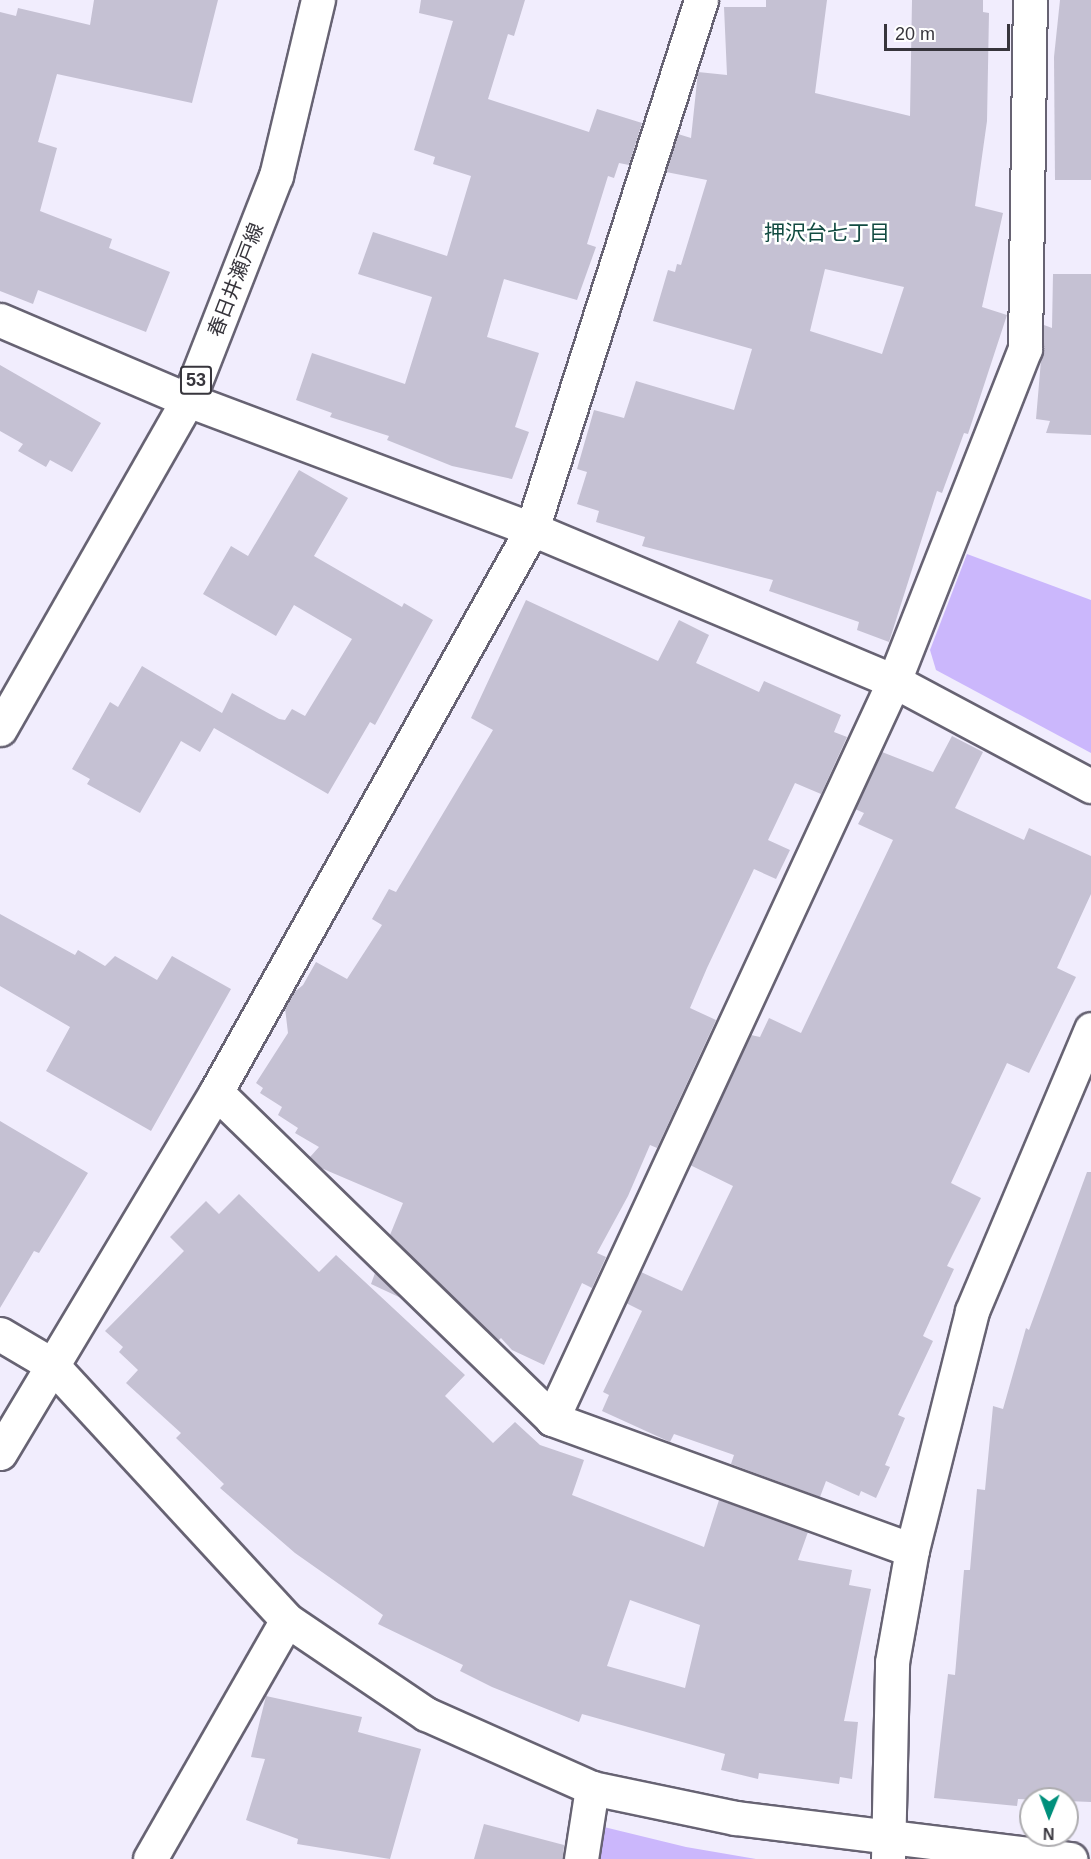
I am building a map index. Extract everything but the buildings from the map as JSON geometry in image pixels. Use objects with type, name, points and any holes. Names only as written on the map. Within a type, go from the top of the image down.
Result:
[{"type":"street","name":"春日井瀬戸線","points":[[0,729],[188,400],[276,176],[318,0]]},
{"type":"street","points":[[0,1453],[51,1364],[216,1092],[532,529],[701,0]]},
{"type":"street","points":[[552,1419],[894,681],[1025,349],[1030,0]]},
{"type":"street","points":[[0,320],[188,400],[532,529],[894,681],[1091,786]]},
{"type":"street","points":[[887,1849],[892,1662],[912,1550],[972,1311],[1091,1029]]},
{"type":"street","points":[[216,1092],[552,1419],[912,1550]]},
{"type":"street","points":[[0,1334],[51,1364],[287,1620],[426,1714],[592,1788],[887,1849],[1071,1859]]},
{"type":"street","points":[[150,1859],[287,1620]]},
{"type":"street","points":[[581,1859],[592,1788]]},
{"type":"shaded area","points":[[967,554],[1091,600],[1091,753],[936,670],[930,650]]},
{"type":"shaded area","points":[[604,1827],[686,1847],[756,1859],[600,1859]]},
{"type":"district","name":"押沢台七丁目","points":[[827,233]]}]
